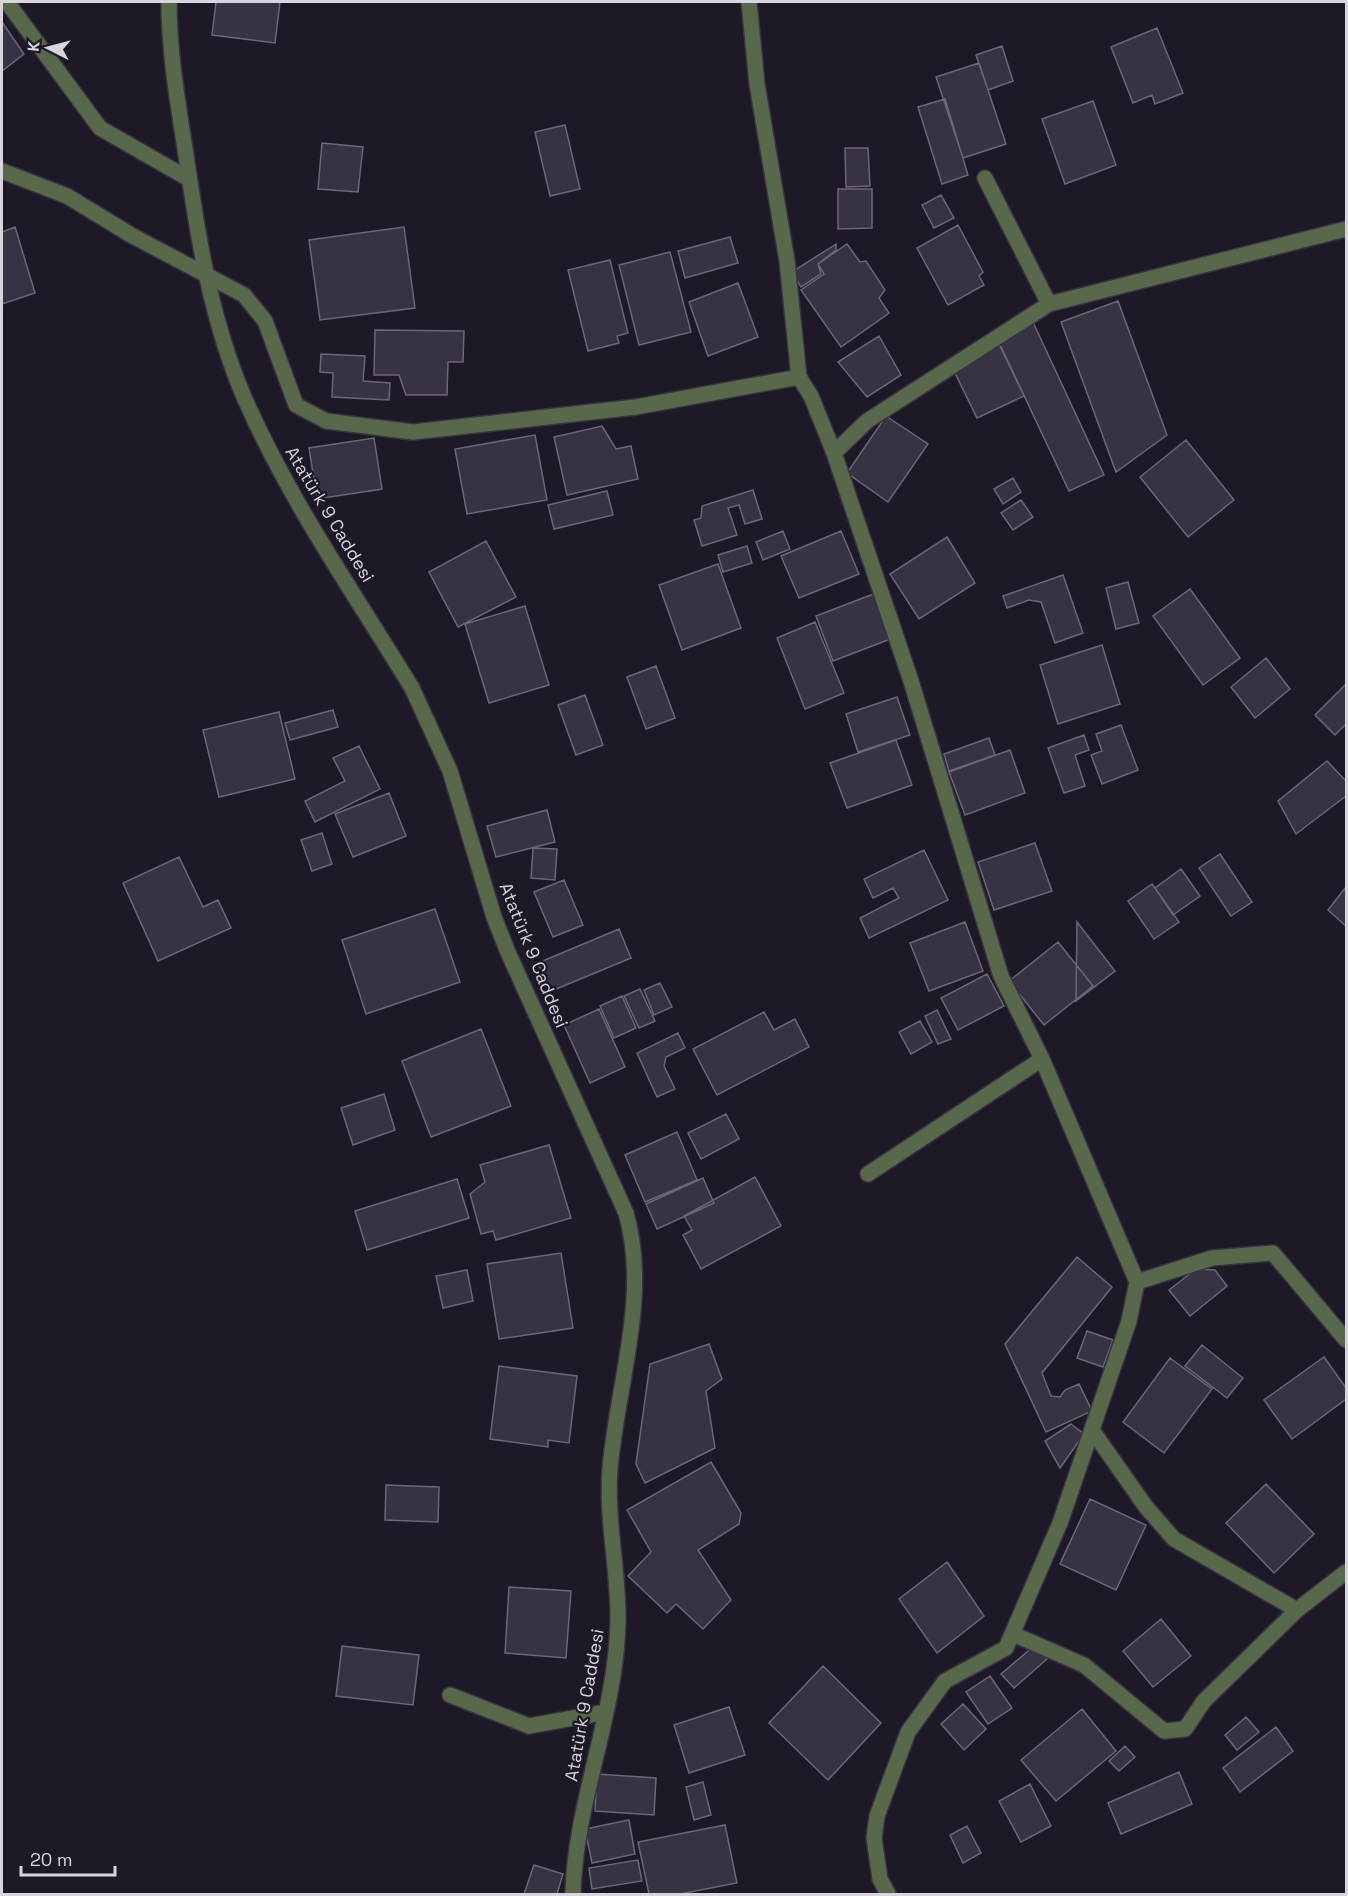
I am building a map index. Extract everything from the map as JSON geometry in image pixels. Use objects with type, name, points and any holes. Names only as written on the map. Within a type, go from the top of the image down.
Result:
[{"type":"street","points":[[7,2],[100,128],[189,179]]},
{"type":"street","name":"Atatürk 9 Caddesi","points":[[169,2],[175,82],[189,179],[206,274],[228,357],[271,454],[412,688],[438,743],[466,821],[494,917],[626,1214],[633,1240],[636,1267],[634,1299],[610,1469],[609,1522],[618,1622],[606,1712],[576,1848],[573,1894]]},
{"type":"street","points":[[749,2],[757,84],[787,261],[799,377],[811,396],[834,453],[911,681],[1001,976],[1042,1059],[1137,1282],[1129,1321],[1060,1523],[1013,1634],[1006,1647],[945,1681],[908,1732],[877,1816],[873,1839],[880,1879],[888,1894]]},
{"type":"street","points":[[2,171],[67,196],[131,235],[244,295],[265,321],[296,405],[327,421],[413,432],[636,407],[799,377]]},
{"type":"street","points":[[985,178],[1049,304]]},
{"type":"street","points":[[834,453],[867,421],[1049,304],[1347,229]]},
{"type":"street","points":[[868,1174],[1042,1059]]},
{"type":"street","points":[[1137,1282],[1212,1257],[1273,1253],[1347,1340]]},
{"type":"street","points":[[1092,1430],[1146,1507],[1174,1539],[1297,1610]]},
{"type":"street","points":[[1013,1634],[1083,1665],[1164,1731],[1185,1729],[1204,1701],[1297,1610],[1347,1572]]},
{"type":"street","points":[[450,1695],[529,1726],[606,1712]]},
{"type":"building","points":[[216,2],[280,2],[275,43],[212,35]]},
{"type":"building","points":[[2,22],[24,54],[2,71]]},
{"type":"building","points":[[1157,28],[1183,93],[1155,104],[1152,95],[1133,103],[1111,47]]},
{"type":"building","points":[[1002,46],[1013,81],[988,90],[976,55]]},
{"type":"building","points":[[979,63],[1006,144],[963,158],[936,77]]},
{"type":"building","points":[[945,99],[968,175],[942,184],[918,107]]},
{"type":"building","points":[[1093,101],[1116,165],[1065,184],[1042,119]]},
{"type":"building","points":[[565,125],[580,189],[550,196],[535,132]]},
{"type":"building","points":[[322,143],[363,147],[358,192],[318,189]]},
{"type":"building","points":[[845,148],[868,148],[870,186],[846,187]]},
{"type":"building","points":[[838,189],[872,189],[872,228],[838,229]]},
{"type":"building","points":[[941,195],[954,218],[934,228],[922,205]]},
{"type":"building","points":[[958,225],[983,272],[979,276],[984,285],[948,305],[917,248]]},
{"type":"building","points":[[15,227],[35,293],[2,304],[2,232]]},
{"type":"building","points":[[404,227],[415,308],[320,320],[309,240]]},
{"type":"building","points":[[730,237],[738,263],[685,278],[678,251]]},
{"type":"building","points":[[836,244],[836,250],[818,264],[821,274],[801,287],[792,272]]},
{"type":"building","points":[[847,244],[860,262],[866,261],[885,290],[879,298],[889,313],[841,347],[801,290],[824,274],[818,264]]},
{"type":"building","points":[[670,252],[691,332],[639,345],[619,265]]},
{"type":"building","points":[[610,260],[628,333],[617,336],[619,343],[588,351],[568,270]]},
{"type":"building","points":[[738,283],[758,337],[708,356],[689,302]]},
{"type":"building","points":[[1118,301],[1167,435],[1116,472],[1061,322]]},
{"type":"building","points":[[1032,320],[1104,475],[1069,491],[996,336]]},
{"type":"building","points":[[375,330],[464,331],[463,362],[448,362],[447,395],[406,395],[399,375],[374,375]]},
{"type":"building","points":[[879,336],[901,375],[867,397],[838,362]]},
{"type":"building","points":[[999,344],[1024,396],[977,418],[952,367]]},
{"type":"building","points":[[321,354],[365,356],[363,381],[390,383],[389,400],[332,397],[333,373],[320,372]]},
{"type":"building","points":[[886,416],[928,444],[888,502],[847,473]]},
{"type":"building","points":[[602,426],[616,449],[631,446],[638,479],[567,495],[554,437]]},
{"type":"building","points":[[535,435],[547,500],[467,514],[455,449]]},
{"type":"building","points":[[374,438],[382,489],[317,499],[309,448]]},
{"type":"building","points":[[1186,440],[1234,500],[1188,537],[1140,477]]},
{"type":"building","points":[[1013,478],[1021,492],[1003,504],[994,489]]},
{"type":"building","points":[[753,490],[762,519],[745,524],[739,505],[728,508],[737,535],[702,546],[694,520],[701,518],[702,506]]},
{"type":"building","points":[[607,491],[613,515],[554,529],[548,505]]},
{"type":"building","points":[[1021,500],[1033,517],[1013,530],[1001,513]]},
{"type":"building","points":[[783,531],[790,549],[763,560],[756,542]]},
{"type":"building","points":[[841,531],[859,574],[799,598],[781,556]]},
{"type":"building","points":[[947,537],[975,583],[919,619],[890,574]]},
{"type":"building","points":[[486,541],[516,597],[458,627],[429,572]]},
{"type":"building","points":[[747,546],[752,563],[723,572],[718,555]]},
{"type":"building","points":[[718,564],[741,628],[682,650],[659,585]]},
{"type":"building","points":[[1063,575],[1083,633],[1055,643],[1041,602],[1029,600],[1007,608],[1003,596]]},
{"type":"building","points":[[1128,582],[1139,623],[1116,629],[1106,588]]},
{"type":"building","points":[[1190,589],[1240,658],[1203,685],[1153,616]]},
{"type":"building","points":[[876,593],[893,638],[833,661],[816,616]]},
{"type":"building","points":[[525,606],[549,685],[489,703],[465,624]]},
{"type":"building","points":[[815,622],[844,693],[805,709],[777,638]]},
{"type":"building","points":[[1102,645],[1120,704],[1058,724],[1040,665]]},
{"type":"building","points":[[1266,658],[1290,689],[1255,718],[1231,687]]},
{"type":"building","points":[[656,666],[675,718],[646,729],[627,677]]},
{"type":"building","points":[[1346,684],[1346,724],[1335,735],[1315,715]]},
{"type":"building","points":[[585,695],[603,745],[576,755],[558,705]]},
{"type":"building","points":[[897,697],[910,735],[858,752],[846,714]]},
{"type":"building","points":[[333,710],[338,727],[290,740],[285,723]]},
{"type":"building","points":[[279,712],[295,779],[219,797],[203,730]]},
{"type":"building","points":[[1121,725],[1138,770],[1102,784],[1091,755],[1102,751],[1096,734]]},
{"type":"building","points":[[1084,735],[1089,750],[1075,755],[1085,786],[1064,793],[1048,748]]},
{"type":"building","points":[[989,738],[995,755],[949,771],[944,754]]},
{"type":"building","points":[[896,740],[912,785],[847,808],[830,763]]},
{"type":"building","points":[[359,746],[380,789],[315,822],[305,801],[345,781],[333,758]]},
{"type":"building","points":[[1010,750],[1025,793],[965,815],[949,772]]},
{"type":"building","points":[[1327,761],[1346,781],[1346,796],[1296,834],[1278,801]]},
{"type":"building","points":[[389,793],[406,836],[353,857],[335,814]]},
{"type":"building","points":[[547,810],[555,842],[496,857],[487,826]]},
{"type":"building","points":[[322,833],[332,864],[312,871],[301,840]]},
{"type":"building","points":[[1035,843],[1052,891],[994,910],[978,862]]},
{"type":"building","points":[[533,848],[557,849],[555,880],[531,878]]},
{"type":"building","points":[[924,850],[948,900],[869,938],[860,918],[899,898],[893,888],[873,898],[864,879]]},
{"type":"building","points":[[1220,854],[1252,902],[1231,916],[1199,868]]},
{"type":"building","points":[[179,857],[203,907],[218,900],[231,928],[158,961],[123,883]]},
{"type":"building","points":[[1181,869],[1200,896],[1173,915],[1155,888]]},
{"type":"building","points":[[564,880],[583,925],[553,937],[534,892]]},
{"type":"building","points":[[1152,884],[1179,922],[1154,939],[1128,901]]},
{"type":"building","points":[[1346,887],[1346,926],[1328,910]]},
{"type":"building","points":[[435,909],[460,982],[366,1014],[342,940]]},
{"type":"building","points":[[965,922],[983,971],[929,991],[910,943]]},
{"type":"building","points":[[1077,922],[1115,971],[1076,1001]]},
{"type":"building","points":[[619,929],[631,958],[549,992],[538,963]]},
{"type":"building","points":[[1058,942],[1093,986],[1044,1025],[1009,981]]},
{"type":"building","points":[[987,974],[1004,1006],[958,1030],[941,998]]},
{"type":"building","points":[[660,983],[672,1007],[654,1015],[644,990]]},
{"type":"building","points":[[640,989],[655,1021],[639,1028],[624,996]]},
{"type":"building","points":[[622,996],[636,1028],[614,1038],[600,1006]]},
{"type":"building","points":[[599,1009],[625,1067],[590,1083],[564,1025]]},
{"type":"building","points":[[937,1010],[951,1039],[938,1044],[925,1016]]},
{"type":"building","points":[[764,1012],[774,1030],[795,1019],[809,1047],[717,1095],[693,1049]]},
{"type":"building","points":[[920,1021],[932,1042],[911,1054],[899,1032]]},
{"type":"building","points":[[481,1029],[511,1106],[431,1137],[402,1061]]},
{"type":"building","points":[[678,1033],[685,1048],[666,1057],[664,1066],[675,1089],[657,1097],[637,1053]]},
{"type":"building","points":[[384,1094],[395,1130],[353,1145],[341,1108]]},
{"type":"building","points":[[726,1114],[739,1139],[701,1159],[688,1133]]},
{"type":"building","points":[[677,1132],[697,1180],[645,1202],[625,1155]]},
{"type":"building","points":[[549,1145],[571,1218],[496,1240],[493,1231],[481,1234],[470,1194],[485,1182],[480,1165]]},
{"type":"building","points":[[755,1177],[781,1226],[701,1269],[683,1235],[692,1230],[684,1216]]},
{"type":"building","points":[[703,1178],[714,1203],[657,1229],[646,1204]]},
{"type":"building","points":[[457,1179],[469,1218],[367,1250],[355,1211]]},
{"type":"building","points":[[561,1253],[573,1328],[499,1339],[487,1264]]},
{"type":"building","points":[[1077,1257],[1112,1287],[1042,1373],[1051,1396],[1060,1397],[1065,1390],[1079,1384],[1092,1411],[1046,1432],[1005,1344]]},
{"type":"building","points":[[1196,1269],[1215,1270],[1227,1286],[1190,1316],[1169,1290]]},
{"type":"building","points":[[467,1270],[473,1301],[443,1308],[436,1276]]},
{"type":"building","points":[[1087,1331],[1113,1340],[1103,1367],[1077,1358]]},
{"type":"building","points":[[709,1344],[722,1379],[706,1391],[715,1448],[645,1483],[636,1464],[650,1364]]},
{"type":"building","points":[[1202,1345],[1243,1378],[1227,1398],[1185,1366]]},
{"type":"building","points":[[1324,1357],[1346,1388],[1346,1399],[1292,1439],[1264,1400]]},
{"type":"building","points":[[1170,1358],[1212,1389],[1164,1453],[1123,1422]]},
{"type":"building","points":[[499,1366],[577,1376],[569,1443],[548,1440],[548,1447],[490,1439]]},
{"type":"building","points":[[1071,1424],[1084,1434],[1060,1468],[1045,1441]]},
{"type":"building","points":[[711,1462],[741,1513],[739,1524],[698,1550],[731,1600],[703,1629],[676,1604],[667,1613],[628,1576],[651,1552],[627,1510]]},
{"type":"building","points":[[1266,1484],[1314,1534],[1274,1573],[1226,1523]]},
{"type":"building","points":[[386,1485],[439,1487],[438,1522],[385,1520]]},
{"type":"building","points":[[1090,1499],[1146,1525],[1116,1590],[1060,1564]]},
{"type":"building","points":[[947,1562],[984,1616],[937,1653],[899,1599]]},
{"type":"building","points":[[509,1587],[571,1591],[566,1658],[505,1653]]},
{"type":"building","points":[[1161,1619],[1191,1656],[1153,1687],[1123,1651]]},
{"type":"building","points":[[1035,1645],[1047,1659],[1014,1688],[1001,1674]]},
{"type":"building","points":[[342,1646],[419,1655],[413,1705],[336,1696]]},
{"type":"building","points":[[823,1666],[881,1723],[828,1780],[769,1723]]},
{"type":"building","points":[[990,1676],[1012,1708],[988,1724],[966,1692]]},
{"type":"building","points":[[963,1704],[986,1729],[964,1750],[941,1724]]},
{"type":"building","points":[[729,1707],[745,1755],[689,1773],[674,1725]]},
{"type":"building","points":[[1082,1709],[1116,1751],[1056,1801],[1021,1760]]},
{"type":"building","points":[[1246,1717],[1259,1732],[1237,1750],[1225,1735]]},
{"type":"building","points":[[1276,1727],[1293,1751],[1240,1792],[1223,1768]]},
{"type":"building","points":[[1125,1746],[1135,1757],[1119,1771],[1109,1761]]},
{"type":"building","points":[[1179,1772],[1192,1804],[1121,1834],[1108,1803]]},
{"type":"building","points":[[597,1774],[656,1778],[654,1815],[595,1811]]},
{"type":"building","points":[[703,1782],[711,1815],[694,1820],[686,1787]]},
{"type":"building","points":[[1030,1784],[1051,1826],[1021,1842],[999,1801]]},
{"type":"building","points":[[629,1820],[635,1854],[592,1863],[585,1829]]},
{"type":"building","points":[[725,1825],[737,1883],[680,1894],[649,1894],[638,1842]]},
{"type":"building","points":[[967,1826],[981,1853],[963,1863],[950,1835]]},
{"type":"building","points":[[638,1860],[642,1881],[592,1889],[589,1868]]},
{"type":"building","points":[[534,1865],[563,1874],[557,1894],[524,1894]]}]
